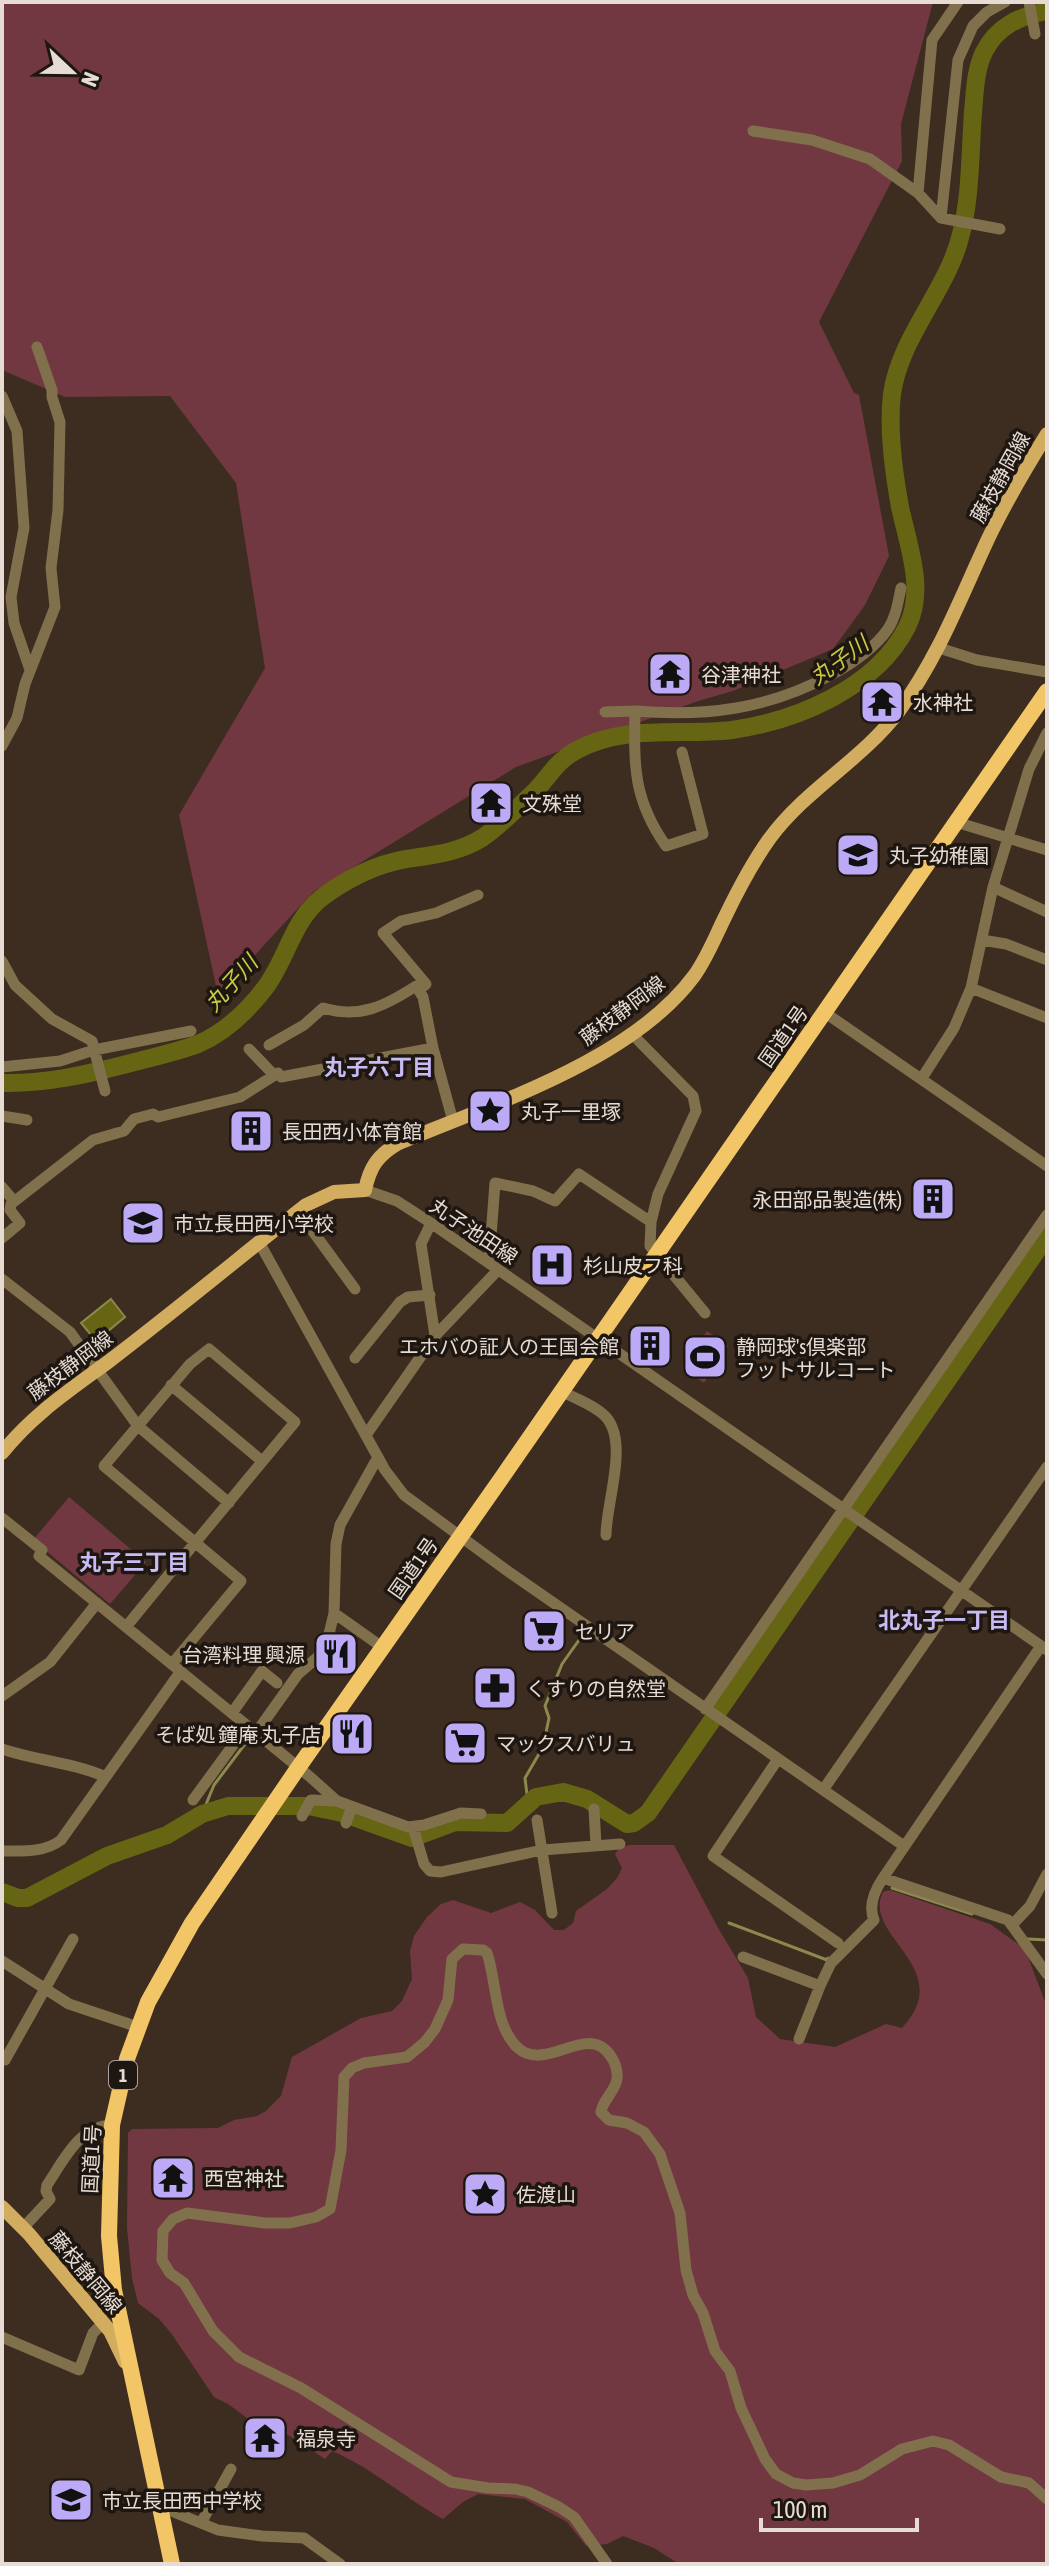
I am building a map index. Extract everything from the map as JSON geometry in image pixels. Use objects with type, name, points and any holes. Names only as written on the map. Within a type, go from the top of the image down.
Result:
[{"type":"highway","name":"国道1号","points":[[172,2564],[129,2370],[113,2285],[109,2236],[112,2125],[118,2094],[138,2027],[163,1971],[277,1798],[1047,691]]},
{"type":"main road","name":"藤枝静岡線","points":[[2,1453],[40,1413],[298,1211],[334,1192],[365,1190],[368,1173],[381,1153],[570,1071],[654,1016],[694,976],[733,899],[770,838],[808,796],[888,724],[939,648],[988,539],[1047,434]]},
{"type":"main road","name":"藤枝静岡線","points":[[2,2207],[110,2331],[129,2370]]},
{"type":"main road","points":[[76,2293],[85,2300],[102,2304],[110,2300],[113,2285]]},
{"type":"street","points":[[918,193],[932,40],[958,2]]},
{"type":"street","points":[[943,218],[958,60],[973,26],[987,12],[1005,2]]},
{"type":"street","points":[[1029,2],[1034,31]]},
{"type":"street","points":[[753,131],[812,140],[870,159],[918,193],[943,218],[1000,229]]},
{"type":"street","points":[[2,745],[17,718],[30,670],[55,607],[51,568],[58,510],[60,422],[37,347]]},
{"type":"street","points":[[3,398],[17,431],[24,528],[11,597],[14,623],[30,670]]},
{"type":"street","points":[[2,417],[3,398]]},
{"type":"street","points":[[605,712],[673,715],[720,711],[783,699],[845,668],[876,644],[889,627],[901,588]]},
{"type":"street","points":[[939,648],[977,660],[1047,672]]},
{"type":"street","points":[[635,713],[634,748],[640,797],[644,811],[666,846],[703,834],[682,752]]},
{"type":"street","points":[[922,1078],[954,1028],[971,988],[993,887],[1029,769],[1047,733]]},
{"type":"street","points":[[956,822],[1047,850]]},
{"type":"street","points":[[993,887],[1047,912]]},
{"type":"street","points":[[419,990],[426,984],[383,933],[401,921],[436,913],[478,895]]},
{"type":"street","points":[[982,940],[1006,944],[1047,960]]},
{"type":"street","points":[[2,961],[15,985],[61,1026],[92,1041],[104,1089]]},
{"type":"street","points":[[269,1045],[296,1031],[323,1008],[336,1012],[380,1008],[416,986],[426,1007],[433,1048],[453,1121]]},
{"type":"street","points":[[971,988],[1047,1018]]},
{"type":"street","points":[[824,1012],[1047,1166]]},
{"type":"street","points":[[2,1067],[60,1061],[191,1031]]},
{"type":"street","points":[[631,1033],[693,1096],[695,1103],[696,1111],[658,1194],[651,1222],[650,1246],[705,1313]]},
{"type":"street","points":[[2,1238],[20,1223],[10,1210],[14,1201],[93,1140],[124,1131],[134,1119],[153,1114],[158,1117],[240,1097],[278,1073],[281,1077],[433,1048]]},
{"type":"street","points":[[249,1049],[274,1075]]},
{"type":"street","points":[[2,1116],[27,1120]]},
{"type":"street","points":[[366,1435],[435,1336],[494,1267],[495,1183],[533,1191],[555,1201],[579,1174],[651,1222]]},
{"type":"street","points":[[2,1187],[14,1201]]},
{"type":"street","name":"丸子池田線","points":[[365,1190],[397,1201],[431,1223],[1044,1648]]},
{"type":"street","points":[[298,1211],[355,1289]]},
{"type":"street","points":[[712,1714],[845,1510],[1047,1215]]},
{"type":"street","points":[[431,1223],[421,1244],[435,1336]]},
{"type":"street","points":[[259,1242],[378,1457],[404,1495],[904,1846]]},
{"type":"street","points":[[2,1279],[70,1332],[138,1426],[229,1503]]},
{"type":"street","points":[[355,1358],[400,1302],[408,1297],[430,1295]]},
{"type":"street","points":[[2,1851],[52,1847],[72,1826],[176,1668],[241,1581],[196,1542],[104,1466],[171,1385],[209,1349],[295,1422],[262,1461],[229,1503],[196,1542],[126,1627]]},
{"type":"street","points":[[171,1385],[262,1461]]},
{"type":"street","points":[[561,1391],[606,1417],[611,1428],[616,1466],[608,1504],[606,1535]]},
{"type":"street","points":[[193,1800],[298,1674],[326,1647],[334,1613],[336,1544],[340,1525],[378,1457]]},
{"type":"street","points":[[823,1790],[1047,1467]]},
{"type":"street","points":[[2,1518],[42,1550],[39,1556],[337,1801],[413,1827],[461,1813],[481,1814]]},
{"type":"street","points":[[2,1696],[50,1662],[97,1603]]},
{"type":"street","points":[[334,1613],[382,1647]]},
{"type":"street","points":[[799,2039],[831,1963],[874,1920],[876,1890],[883,1878],[1044,1648]]},
{"type":"street","points":[[232,1713],[262,1671],[277,1683]]},
{"type":"street","points":[[2,1749],[71,1765],[106,1777]]},
{"type":"street","points":[[778,1759],[713,1856],[838,1943]]},
{"type":"street","points":[[302,1816],[311,1800],[337,1801]]},
{"type":"street","points":[[346,1823],[352,1807]]},
{"type":"street","points":[[594,1809],[596,1845]]},
{"type":"street","points":[[537,1820],[552,1913]]},
{"type":"street","points":[[413,1827],[430,1871],[441,1872],[542,1850],[620,1844]]},
{"type":"street","points":[[1013,1924],[1030,1906],[1047,1874]]},
{"type":"street","points":[[883,1878],[1008,1920],[1047,1974]]},
{"type":"street","points":[[2,2057],[5,2060],[73,1939]]},
{"type":"street","points":[[607,2564],[574,2517],[559,2507],[515,2489],[451,2482],[301,2388],[239,2357],[213,2331],[184,2283],[170,2273],[162,2260],[163,2231],[173,2219],[187,2213],[290,2223],[316,2217],[330,2209],[341,2150],[344,2077],[352,2068],[364,2063],[407,2057],[425,2042],[435,2029],[448,2000],[452,1959],[463,1949],[487,1953],[505,2028],[520,2049],[528,2054],[548,2055],[590,2043],[605,2049],[616,2065],[616,2081],[601,2112],[609,2120],[627,2123],[644,2132],[660,2154],[680,2213],[686,2270],[693,2295],[703,2313],[715,2351],[730,2371],[741,2408],[759,2448],[776,2474],[793,2483],[833,2483],[860,2475],[902,2449],[933,2441],[949,2445],[1001,2477],[1029,2483],[1047,2499]]},
{"type":"street","points":[[743,1957],[820,1986]]},
{"type":"street","points":[[2,1961],[82,2010],[138,2027]]},
{"type":"street","points":[[23,2228],[50,2199],[47,2185],[83,2135],[101,2125],[112,2125]]},
{"type":"street","points":[[2,2337],[79,2370],[93,2333],[103,2323]]},
{"type":"street","points":[[201,2523],[231,2469]]},
{"type":"street","points":[[159,2506],[218,2530],[304,2538],[340,2564]]},
{"type":"shaded area","points":[[2,2],[933,2],[901,124],[902,161],[819,322],[854,393],[859,395],[889,556],[865,605],[833,649],[733,691],[516,767],[313,892],[218,995],[179,815],[265,668],[236,483],[170,396],[65,397],[2,370]]},
{"type":"shaded area","points":[[111,1299],[125,1317],[96,1341],[81,1323]]},
{"type":"shaded area","name":"静岡球's倶楽部 フットサルコート","points":[[707,1331],[728,1346],[704,1383],[682,1368]]},
{"type":"shaded area","points":[[69,1497],[146,1562],[110,1604],[33,1540]]},
{"type":"shaded area","points":[[674,1845],[748,1978],[756,2017],[780,2039],[835,2047],[886,2024],[902,2028],[916,2007],[920,1988],[915,1970],[885,1923],[880,1908],[883,1892],[890,1890],[990,1924],[1025,1949],[1047,2007],[1047,2564],[679,2564],[654,2548],[623,2536],[607,2544],[586,2546],[567,2522],[525,2499],[478,2494],[443,2519],[347,2458],[332,2451],[325,2459],[265,2420],[254,2423],[214,2397],[171,2333],[138,2303],[127,2228],[128,2133],[132,2129],[218,2128],[266,2111],[281,2096],[292,2057],[361,2018],[392,2011],[402,2001],[412,1979],[410,1951],[414,1936],[441,1904],[453,1900],[491,1913],[520,1902],[535,1910],[554,1930],[564,1930],[573,1923],[576,1911],[617,1878],[622,1868],[615,1854],[619,1848]]},
{"type":"waterway","name":"丸子川","points":[[2,1083],[35,1082],[83,1074],[173,1052],[217,1034],[265,988],[296,930],[320,899],[339,885],[372,869],[395,861],[454,850],[482,838],[534,792],[563,759],[577,750],[595,742],[633,734],[732,730],[782,719],[832,698],[876,668],[907,627],[915,598],[914,567],[900,507],[892,450],[891,407],[897,373],[904,352],[955,255],[961,234],[968,189],[976,81],[984,52],[996,35],[1010,24],[1047,11]]},
{"type":"waterway","points":[[2,1892],[27,1898],[107,1856],[167,1835],[202,1814],[228,1806],[308,1806],[342,1813],[412,1838],[455,1822],[507,1823],[536,1797],[563,1792],[587,1799],[627,1824],[634,1823],[648,1813],[1047,1236]]},
{"type":"waterway","points":[[528,1803],[525,1778],[543,1747],[549,1718],[545,1706],[562,1664],[584,1633]]},
{"type":"waterway","points":[[202,1814],[214,1785],[251,1736]]},
{"type":"waterway","points":[[892,1888],[972,1914]]},
{"type":"waterway","points":[[729,1923],[828,1958]]},
{"type":"waterway","points":[[1028,1939],[1047,1940]]},
{"type":"place","name":"谷津神社","points":[[670,674]]},
{"type":"place","name":"水神社","points":[[882,702]]},
{"type":"place","name":"文殊堂","points":[[491,803]]},
{"type":"place","name":"丸子幼稚園","points":[[858,855]]},
{"type":"place","name":"丸子一里塚","points":[[490,1111]]},
{"type":"place","name":"長田西小体育館","points":[[251,1131]]},
{"type":"place","name":"永田部品製造(株)","points":[[933,1199]]},
{"type":"place","name":"市立長田西小学校","points":[[143,1223]]},
{"type":"place","name":"杉山皮フ科","points":[[552,1265]]},
{"type":"place","name":"エホバの証人の王国会館","points":[[650,1346]]},
{"type":"place","name":"静岡球's倶楽部 フットサルコート","points":[[705,1357]]},
{"type":"place","name":"セリア","points":[[544,1631]]},
{"type":"place","name":"台湾料理 興源","points":[[336,1654]]},
{"type":"place","name":"くすりの自然堂","points":[[495,1688]]},
{"type":"place","name":"そば処 鐘庵 丸子店","points":[[352,1734]]},
{"type":"place","name":"マックスバリュ","points":[[465,1743]]},
{"type":"place","name":"西宮神社","points":[[173,2178]]},
{"type":"place","name":"佐渡山","points":[[485,2194]]},
{"type":"place","name":"福泉寺","points":[[265,2438]]},
{"type":"place","name":"市立長田西中学校","points":[[71,2500]]},
{"type":"district","name":"丸子六丁目","points":[[379,1067]]},
{"type":"district","name":"丸子三丁目","points":[[134,1562]]},
{"type":"district","name":"北丸子一丁目","points":[[944,1620]]}]
